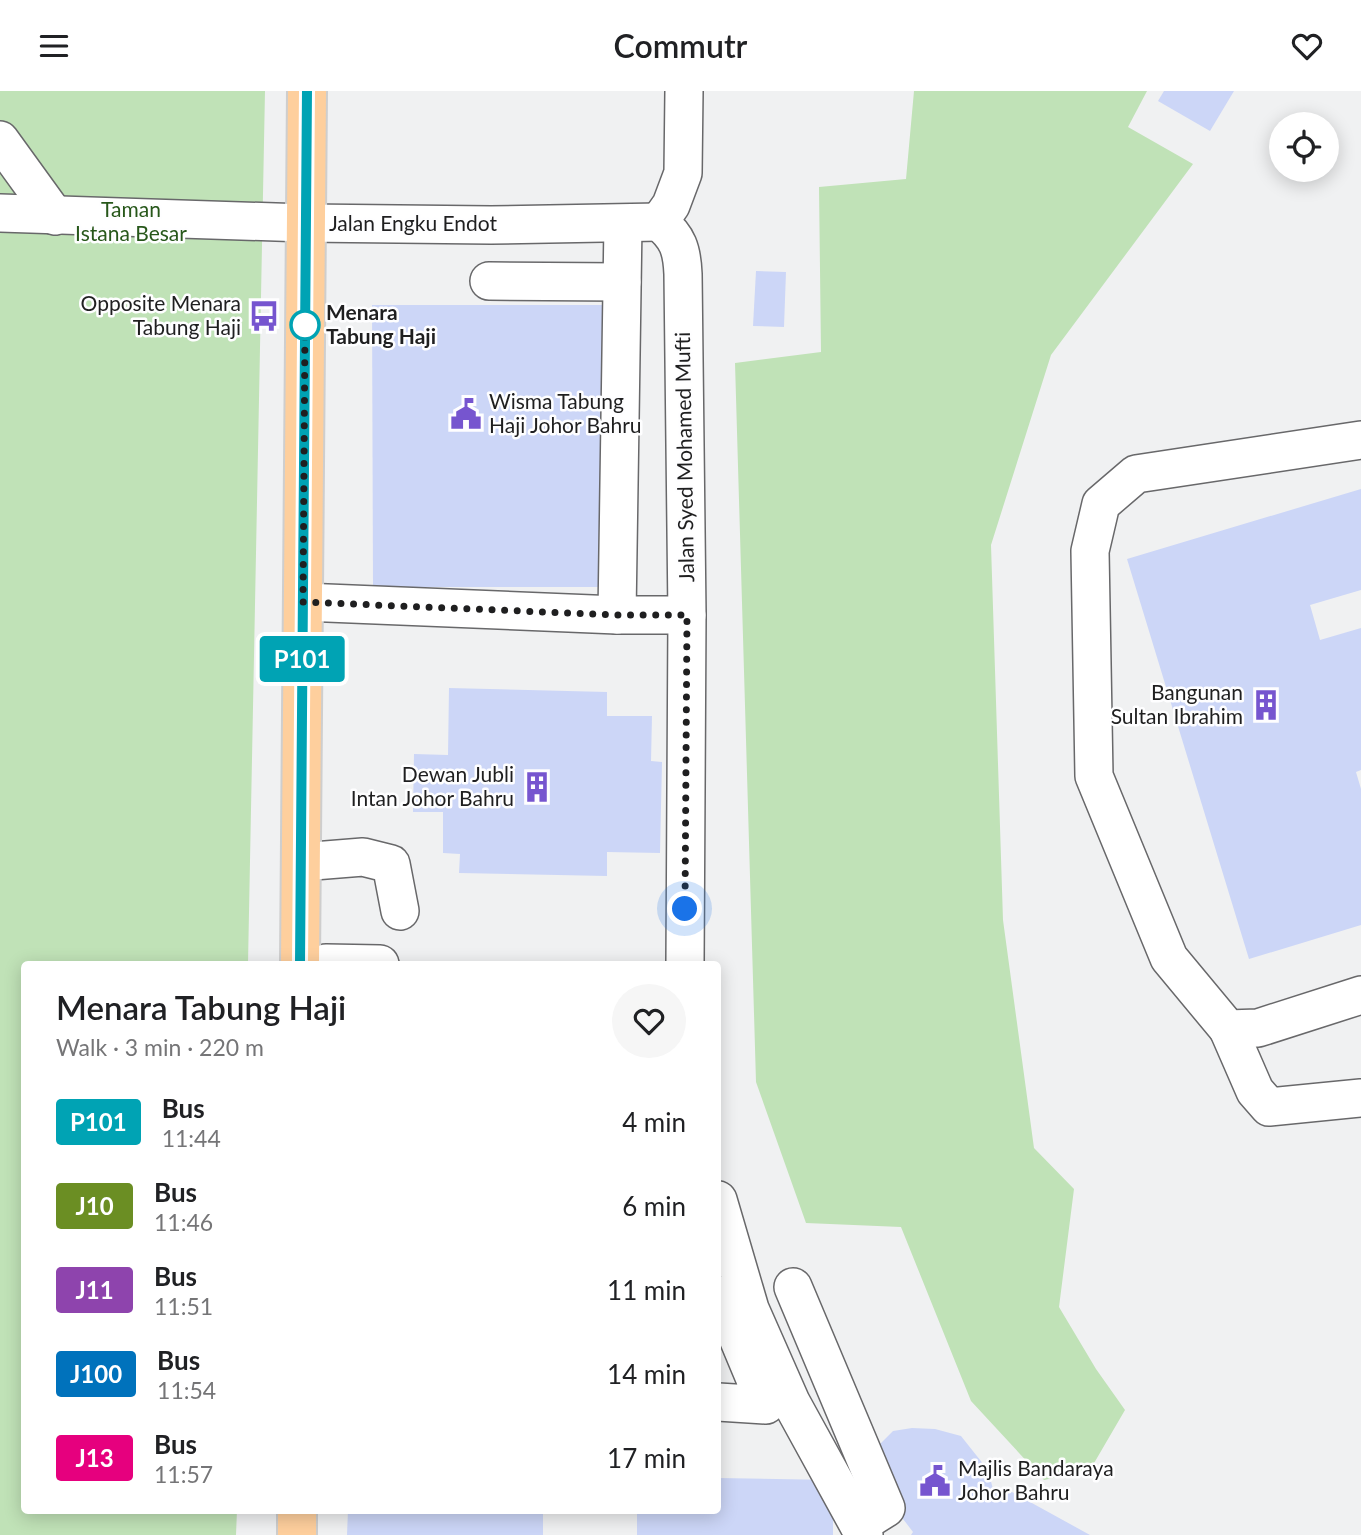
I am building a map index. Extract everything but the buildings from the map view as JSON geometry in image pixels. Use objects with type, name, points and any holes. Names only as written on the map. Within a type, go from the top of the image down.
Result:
[{"type":"main road","points":[[307,91],[301,862],[313,961]]},
{"type":"main road","points":[[297,1514],[297,1535]]},
{"type":"street","points":[[617,615],[622,282],[641,223],[671,205],[683,173],[684,91]]},
{"type":"street","points":[[0,140],[55,216]]},
{"type":"street","name":"Jalan Engku Endot","points":[[0,213],[306,223],[641,223]]},
{"type":"street","name":"Jalan Syed Mohamed Mufti","points":[[641,223],[670,231],[682,252],[687,615],[685,961]]},
{"type":"street","points":[[489,281],[622,282]]},
{"type":"street","points":[[1361,440],[1136,474],[1101,504],[1090,551],[1094,776],[1169,958],[1228,1029],[1255,1091],[1269,1107],[1361,1098]]},
{"type":"street","points":[[303,602],[617,615],[687,615]]},
{"type":"street","points":[[301,862],[363,857],[391,863],[400,911]]},
{"type":"street","points":[[1228,1029],[1258,1028],[1361,995]]},
{"type":"street","points":[[721,1246],[723,1276],[750,1309],[791,1402],[862,1530],[886,1508],[793,1287]]},
{"type":"street","points":[[721,1297],[766,1405],[721,1402]]},
{"type":"green space","name":"Taman Istana Besar","points":[[0,91],[265,91],[248,961],[21,961],[21,1514],[237,1514],[236,1535],[0,1535]]},
{"type":"green space","points":[[914,91],[1147,91],[1128,127],[1193,164],[1051,355],[991,545],[1003,920],[1034,1148],[1074,1189],[1059,1307],[1096,1369],[1125,1410],[1090,1470],[1044,1480],[971,1401],[901,1227],[806,1223],[756,1082],[735,363],[821,352],[819,187],[906,179]]},
{"type":"bus line","name":"P101","points":[[300,961],[307,91]]},
{"type":"place","name":"Opposite Menara Tabung Haji","points":[[264,316]]},
{"type":"place","name":"Menara Tabung Haji","points":[[305,325]]},
{"type":"place","name":"Wisma Tabung Haji Johor Bahru","points":[[466,414]]},
{"type":"place","name":"Bangunan Sultan Ibrahim","points":[[1266,705]]},
{"type":"place","name":"Dewan Jubli Intan Johor Bahru","points":[[537,787]]},
{"type":"place","name":"Majlis Bandaraya Johor Bahru","points":[[935,1481]]},
{"type":"route","points":[[305,325],[303,602],[617,615],[687,615],[685,909]]}]
